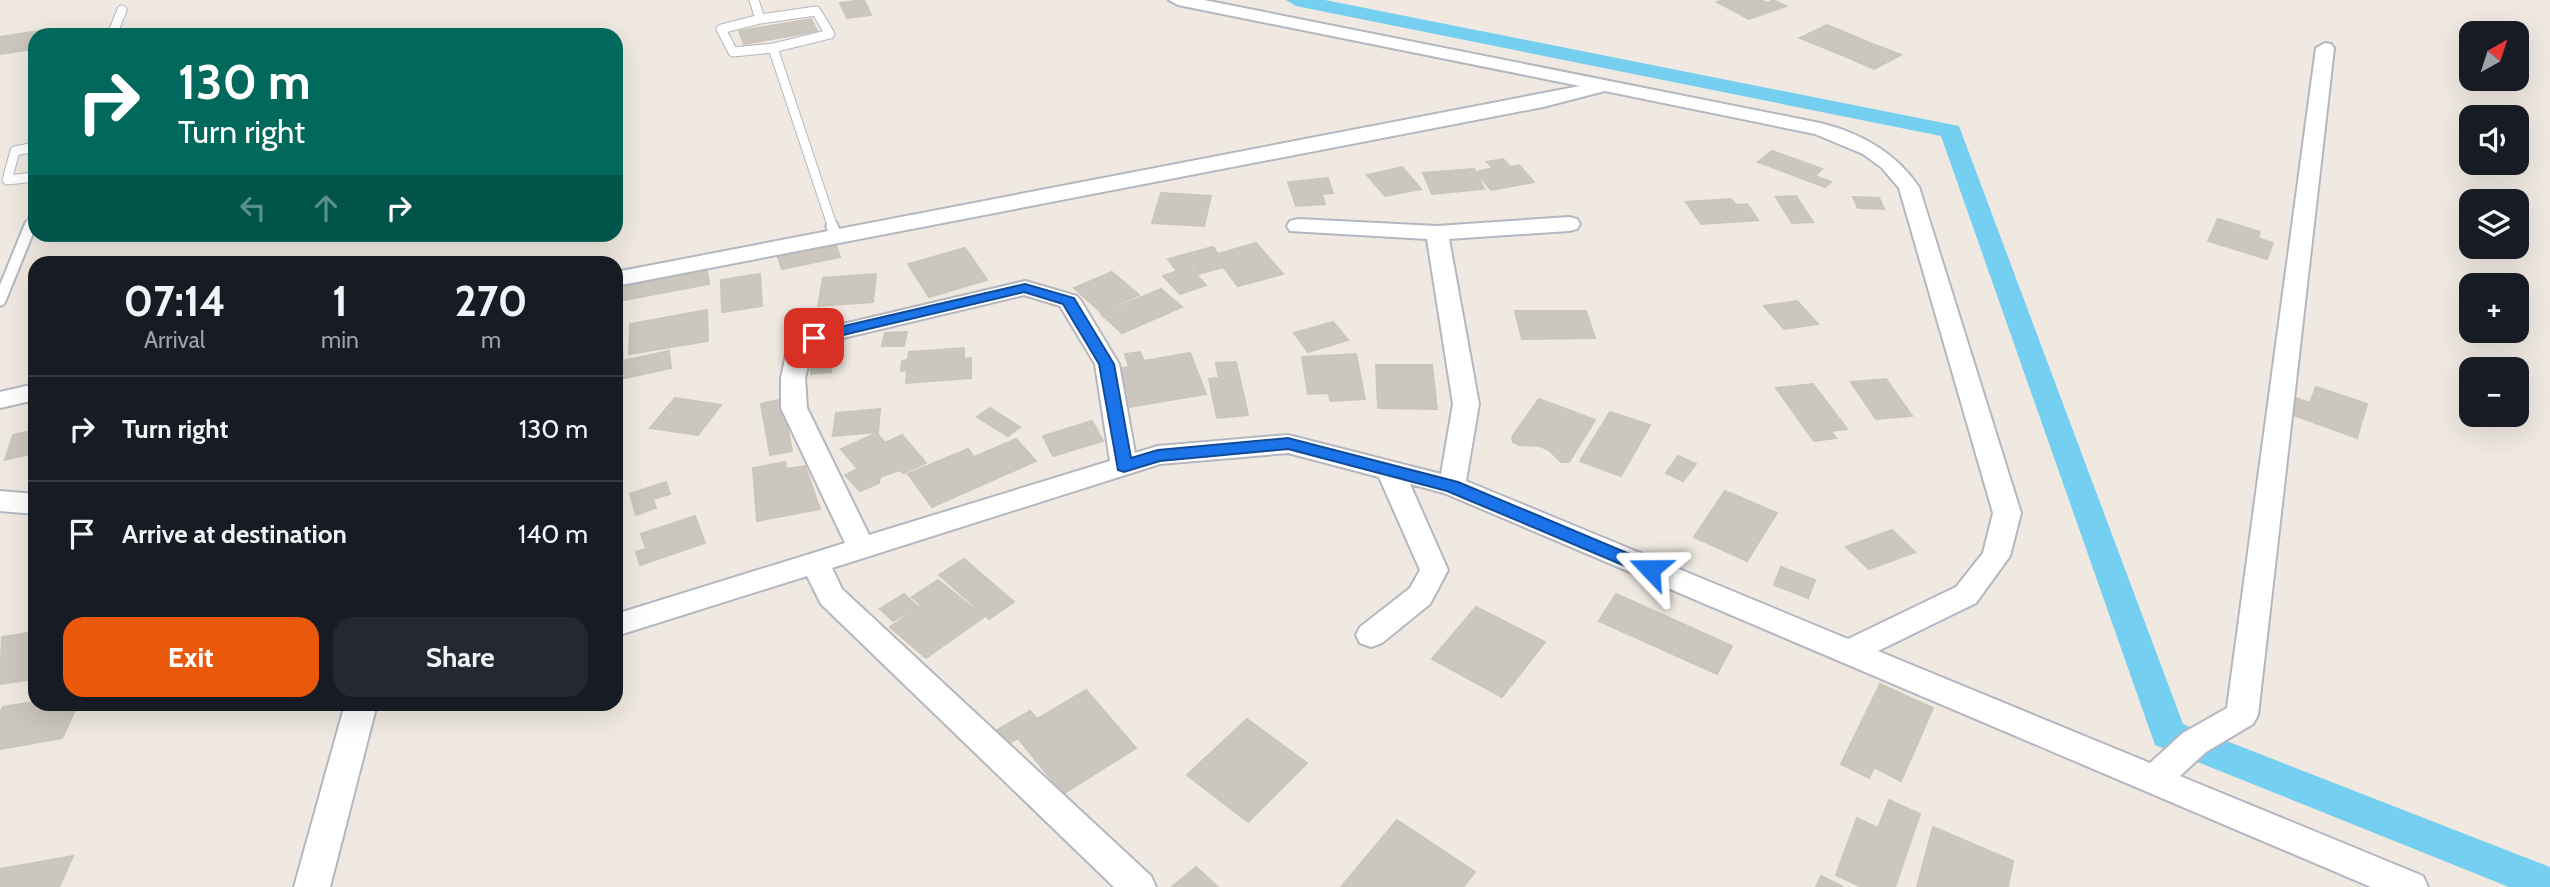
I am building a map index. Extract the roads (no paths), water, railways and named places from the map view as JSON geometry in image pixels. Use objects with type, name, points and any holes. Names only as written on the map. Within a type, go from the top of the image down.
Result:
[{"type":"street","points":[[1178,0],[1820,129],[1872,148],[1894,167],[1909,187],[2007,513],[1996,556],[1966,596],[1848,652]]},
{"type":"street","points":[[2156,781],[2179,754],[2209,732],[2242,715],[2325,48]]},
{"type":"street","points":[[623,278],[1543,101],[1609,85]]},
{"type":"street","points":[[1298,226],[1437,233],[1569,224]]},
{"type":"street","points":[[1437,233],[1466,404],[1452,486]]},
{"type":"street","points":[[862,550],[794,408],[793,378],[799,350],[814,338],[1025,288],[1069,301],[1107,364],[1124,466]]},
{"type":"street","points":[[0,400],[28,394]]},
{"type":"street","points":[[623,623],[1158,455],[1288,444],[1452,486],[2410,887]]},
{"type":"street","points":[[1371,635],[1420,596],[1434,570],[1390,470]]},
{"type":"street","points":[[0,500],[28,503]]},
{"type":"street","points":[[816,564],[831,596],[1138,887]]},
{"type":"street","points":[[312,887],[359,711]]},
{"type":"lane","points":[[754,0],[761,19]]},
{"type":"lane","points":[[115,28],[122,10]]},
{"type":"lane","points":[[816,11],[830,34],[774,48],[733,52],[721,29],[761,19],[816,11]]},
{"type":"lane","points":[[774,48],[836,237]]},
{"type":"lane","points":[[28,148],[15,151],[7,180],[28,178]]},
{"type":"lane","points":[[0,300],[28,230]]},
{"type":"waterway","points":[[1296,0],[1951,131],[2168,734],[2550,885]]}]
